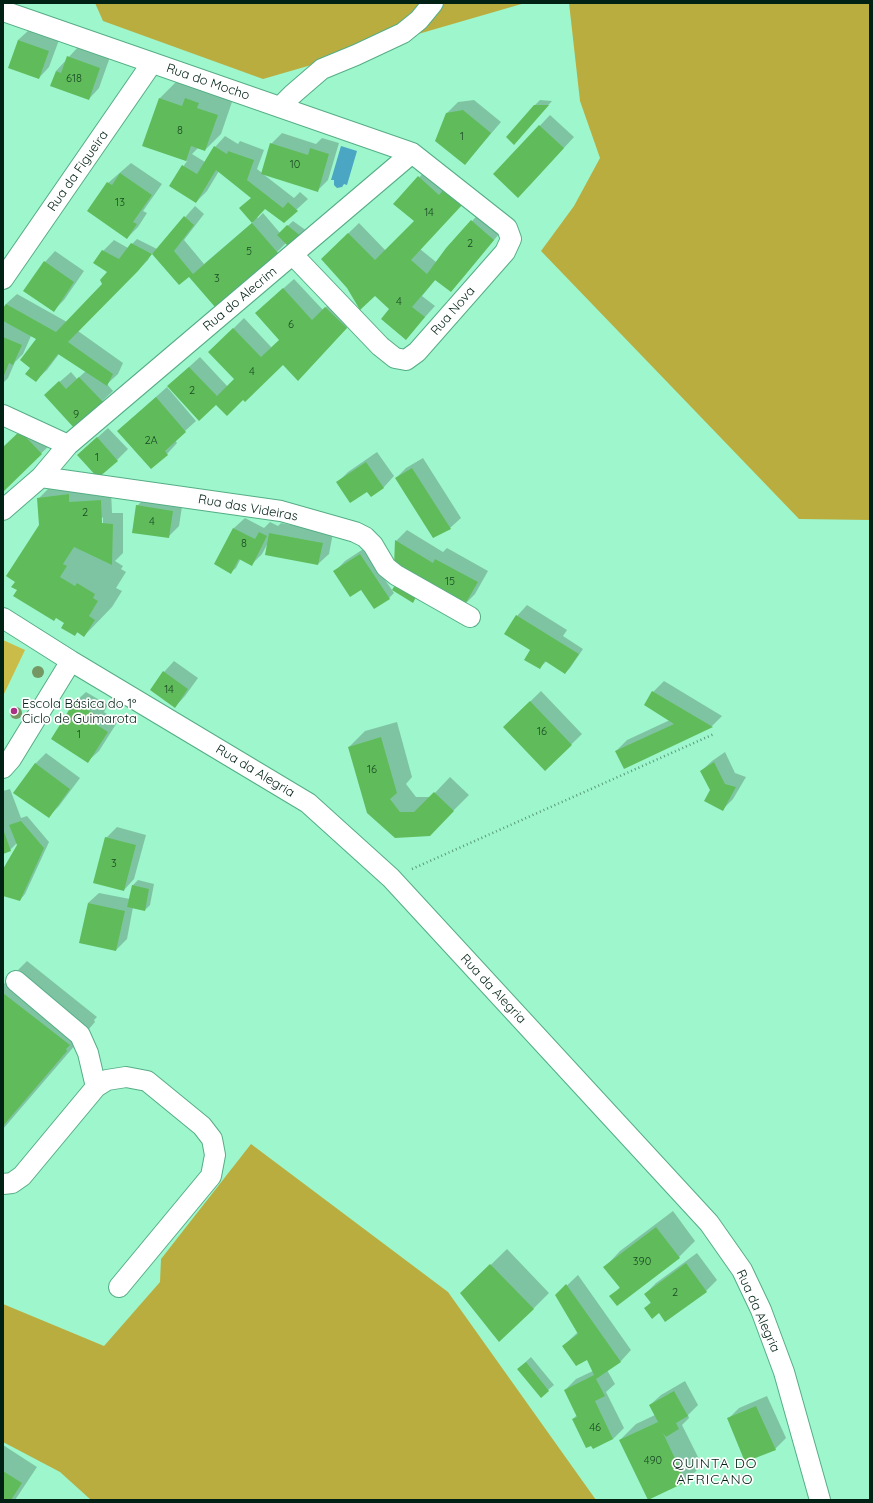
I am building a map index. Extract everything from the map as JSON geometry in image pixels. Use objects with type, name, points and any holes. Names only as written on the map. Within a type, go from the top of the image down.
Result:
[{"type":"street","points":[[280,107],[322,69],[403,33],[419,20],[433,3]]},
{"type":"street","name":"Rua do Mocho","points":[[3,11],[412,153]]},
{"type":"street","name":"Rua da Figueira","points":[[3,279],[152,63]]},
{"type":"street","name":"Rua Nova","points":[[293,255],[380,346],[395,358],[406,360],[417,352],[504,252],[511,239],[508,228],[412,153]]},
{"type":"street","name":"Rua do Alecrim","points":[[3,510],[41,477],[68,445],[412,153]]},
{"type":"street","points":[[3,415],[68,445]]},
{"type":"street","name":"Rua das Videiras","points":[[41,477],[281,511],[355,532],[365,537],[373,545],[386,567],[396,575],[470,617]]},
{"type":"street","name":"Rua da Alegria","points":[[3,618],[71,661],[308,803],[337,827],[391,878],[709,1223],[742,1270],[761,1310],[784,1372],[820,1500]]},
{"type":"street","points":[[3,768],[15,753],[71,661]]},
{"type":"street","points":[[16,981],[80,1035],[88,1053],[96,1087]]},
{"type":"street","points":[[3,1184],[12,1183],[22,1176],[96,1087],[107,1080],[116,1078],[137,1078],[147,1082],[202,1126],[212,1138],[215,1155],[211,1176],[119,1287]]},
{"type":"path","points":[[391,878],[714,734]]},
{"type":"shaded area","points":[[95,3],[525,3],[263,79],[103,21]]},
{"type":"shaded area","points":[[569,3],[870,3],[870,520],[799,519],[541,251],[574,206],[600,158],[580,101]]},
{"type":"shaded area","points":[[3,640],[25,650],[3,696]]},
{"type":"shaded area","points":[[251,1144],[448,1292],[596,1500],[91,1500],[60,1472],[3,1442],[3,1304],[104,1346],[160,1282],[161,1259]]},
{"type":"water","points":[[341,146],[357,151],[347,185],[344,184],[342,187],[337,188],[334,185],[334,180],[331,180]]},
{"type":"building","points":[[18,40],[49,51],[39,79],[8,68]]},
{"type":"building","points":[[67,56],[100,68],[89,100],[50,86],[56,71],[61,73]]},
{"type":"building","points":[[159,98],[182,106],[185,98],[199,103],[197,108],[218,115],[205,151],[191,146],[186,161],[142,146]]},
{"type":"building","points":[[534,105],[549,105],[514,145],[506,137]]},
{"type":"building","points":[[463,110],[491,133],[465,165],[435,141],[446,113]]},
{"type":"building","points":[[539,125],[564,148],[518,198],[493,174]]},
{"type":"building","points":[[270,143],[308,155],[310,148],[329,154],[318,192],[261,174]]},
{"type":"building","points":[[214,146],[227,154],[228,151],[254,160],[247,180],[283,208],[288,202],[298,211],[284,223],[265,209],[252,223],[239,208],[251,198],[216,170],[196,203],[169,186],[182,165],[197,174]]},
{"type":"building","points":[[120,173],[152,195],[133,222],[137,224],[127,239],[87,211],[107,182],[112,185]]},
{"type":"building","points":[[418,176],[439,195],[445,188],[463,204],[411,260],[427,274],[446,248],[471,220],[494,240],[451,292],[435,280],[412,307],[425,317],[406,340],[381,319],[389,309],[375,296],[360,310],[347,288],[321,259],[348,233],[375,260],[414,221],[393,204]]},
{"type":"building","points":[[184,216],[194,225],[174,251],[193,274],[252,223],[278,253],[215,307],[189,277],[179,285],[152,254]]},
{"type":"building","points":[[287,225],[302,237],[290,248],[277,235]]},
{"type":"building","points":[[131,243],[152,254],[138,271],[68,342],[113,374],[107,386],[58,354],[36,382],[25,374],[30,368],[20,360],[36,339],[3,321],[3,308],[6,304],[56,332],[102,284],[100,280],[107,272],[93,263],[102,250],[119,259]]},
{"type":"building","points":[[44,261],[74,282],[54,312],[23,291]]},
{"type":"building","points":[[283,288],[312,320],[325,307],[347,328],[298,381],[283,365],[245,402],[243,400],[227,416],[216,405],[199,421],[167,386],[189,367],[217,396],[234,379],[208,352],[233,328],[261,357],[279,340],[255,313]]},
{"type":"building","points":[[3,337],[22,345],[13,365],[9,363],[3,378]]},
{"type":"building","points":[[79,377],[103,402],[75,429],[44,395],[59,381],[66,389]]},
{"type":"building","points":[[156,397],[186,432],[165,451],[168,455],[151,469],[117,431]]},
{"type":"building","points":[[20,431],[42,454],[3,492],[3,447]]},
{"type":"building","points":[[97,437],[118,461],[98,478],[77,455]]},
{"type":"building","points":[[366,462],[384,488],[371,497],[367,492],[350,503],[336,482]]},
{"type":"building","points":[[412,468],[451,529],[433,538],[395,478]]},
{"type":"building","points":[[69,494],[69,502],[101,500],[102,523],[113,524],[112,565],[74,547],[63,564],[67,566],[60,577],[75,586],[77,583],[95,594],[93,598],[98,601],[89,616],[95,620],[84,637],[77,632],[75,636],[61,628],[64,623],[56,618],[54,621],[13,596],[17,590],[11,587],[15,582],[6,576],[39,525],[37,498]]},
{"type":"building","points":[[136,505],[173,511],[169,538],[132,533]]},
{"type":"building","points":[[233,528],[255,539],[259,532],[267,536],[252,566],[239,559],[231,574],[214,564]]},
{"type":"building","points":[[269,533],[323,543],[318,565],[265,555]]},
{"type":"building","points":[[395,540],[433,563],[435,559],[478,582],[464,606],[394,566]]},
{"type":"building","points":[[360,554],[390,599],[374,609],[361,590],[350,597],[333,571]]},
{"type":"building","points":[[397,582],[417,595],[413,603],[392,590]]},
{"type":"building","points":[[516,615],[579,654],[565,674],[545,661],[540,669],[524,660],[530,650],[504,634]]},
{"type":"building","points":[[163,671],[188,689],[175,708],[150,690]]},
{"type":"building","points":[[652,691],[713,727],[624,769],[615,751],[674,724],[644,705]]},
{"type":"building","points":[[530,701],[572,745],[545,771],[503,727]]},
{"type":"building","points":[[74,702],[98,716],[94,723],[108,732],[88,763],[51,739]]},
{"type":"building","points":[[381,737],[397,793],[390,799],[400,812],[414,812],[434,792],[454,811],[430,836],[395,838],[367,813],[348,747]]},
{"type":"building","points":[[714,762],[725,784],[736,787],[723,811],[704,801],[710,790],[700,771]]},
{"type":"building","points":[[35,763],[70,789],[49,818],[13,793]]},
{"type":"building","points":[[21,821],[44,848],[20,901],[3,896],[3,869],[17,845],[9,825]]},
{"type":"building","points":[[3,829],[11,851],[3,854]]},
{"type":"building","points":[[105,837],[136,845],[124,891],[93,883]]},
{"type":"building","points":[[132,885],[149,889],[145,911],[127,907]]},
{"type":"building","points":[[88,903],[125,911],[116,951],[79,943]]},
{"type":"building","points":[[3,993],[70,1045],[66,1049],[67,1051],[3,1126]]},
{"type":"building","points":[[656,1227],[680,1258],[617,1306],[609,1296],[620,1288],[603,1267]]},
{"type":"building","points":[[686,1263],[707,1292],[665,1322],[659,1313],[652,1319],[644,1308],[651,1303],[644,1294]]},
{"type":"building","points":[[490,1264],[534,1309],[499,1342],[460,1293]]},
{"type":"building","points":[[566,1284],[621,1362],[596,1379],[605,1396],[595,1401],[613,1439],[593,1449],[591,1446],[586,1448],[572,1419],[577,1417],[564,1390],[594,1375],[587,1360],[576,1366],[562,1346],[578,1334],[555,1295]]},
{"type":"building","points":[[526,1362],[549,1391],[541,1398],[517,1369]]},
{"type":"building","points":[[674,1391],[688,1416],[676,1423],[679,1429],[666,1437],[663,1433],[686,1482],[648,1500],[619,1440],[658,1422],[649,1405]]},
{"type":"building","points":[[756,1406],[776,1450],[745,1462],[727,1418]]},
{"type":"building","points":[[3,1471],[22,1483],[11,1500],[3,1500]]},
{"type":"place","name":"Escola Básica do 1° Ciclo de Guimarota","points":[[14,711]]},
{"type":"district","name":"QUINTA DO AFRICANO","points":[[715,1472]]}]
